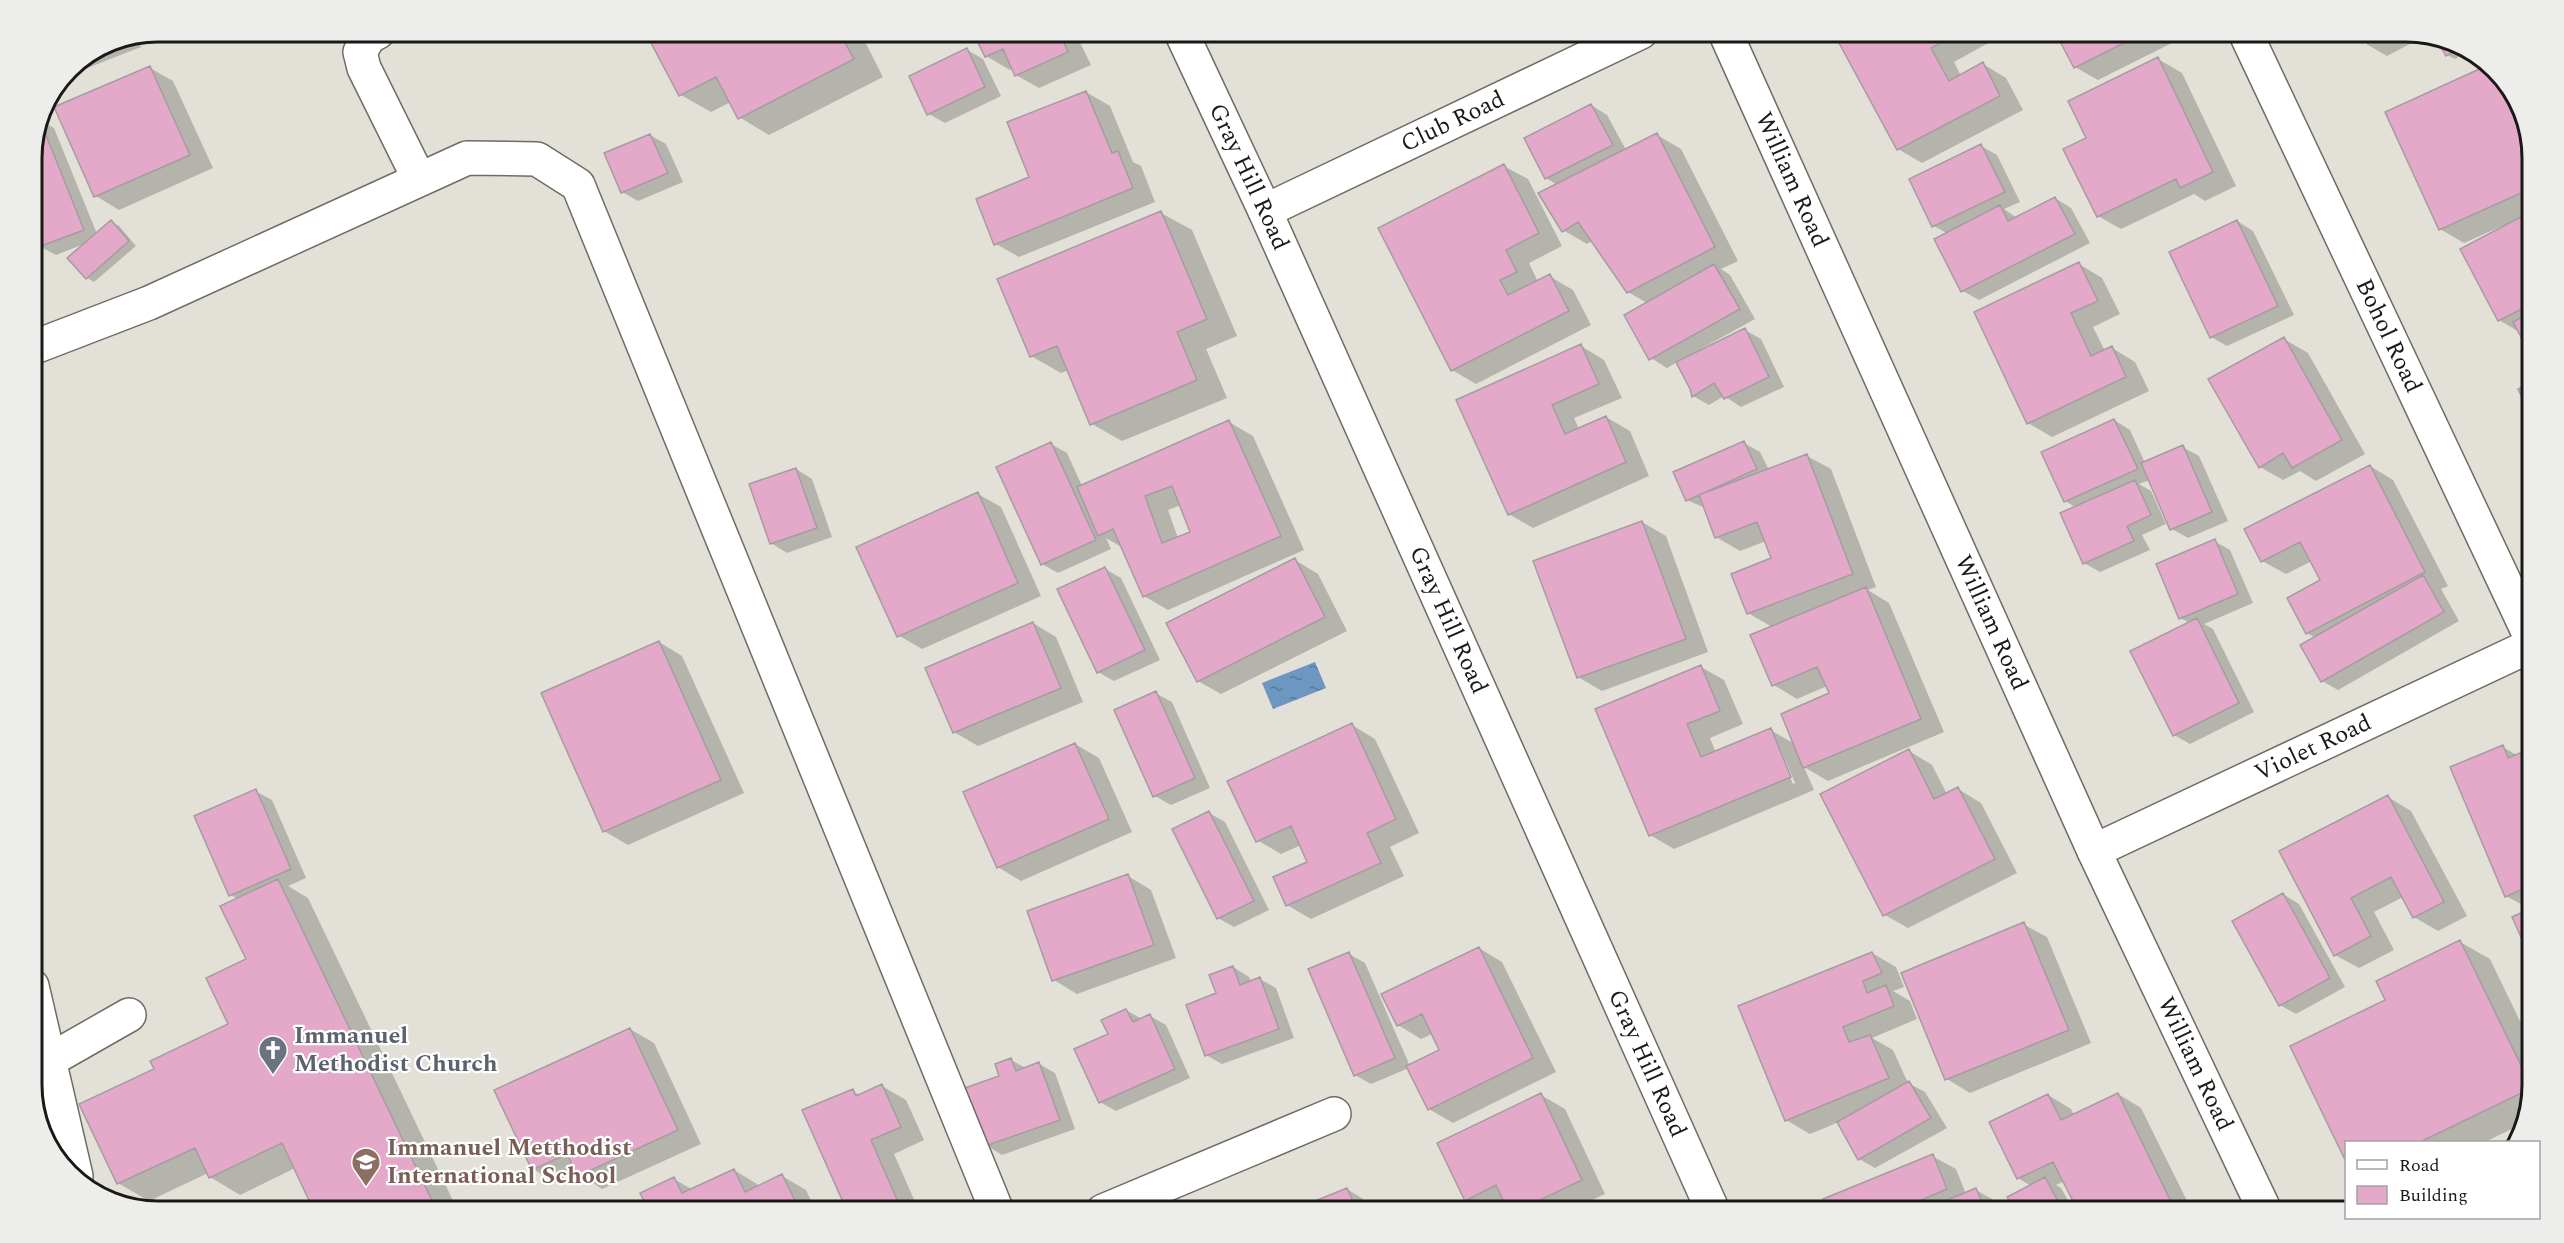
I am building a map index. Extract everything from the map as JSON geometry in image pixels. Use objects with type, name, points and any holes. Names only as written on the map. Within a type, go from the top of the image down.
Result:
[{"type":"street","points":[[366,42],[360,52],[364,68],[419,180]]},
{"type":"street","name":"Gray Hill Road","points":[[1186,42],[1265,211],[1708,1201]]},
{"type":"street","name":"Club Road","points":[[1265,211],[1620,42]]},
{"type":"street","name":"William Road","points":[[1730,42],[2094,852],[2260,1201]]},
{"type":"street","name":"Bohol Road","points":[[2250,42],[2522,619]]},
{"type":"street","points":[[42,344],[149,303],[467,158],[537,159],[578,185],[993,1201]]},
{"type":"street","name":"Violet Road","points":[[2094,852],[2522,650]]},
{"type":"street","points":[[50,1060],[129,1015]]},
{"type":"street","points":[[42,1027],[73,1164]]},
{"type":"street","points":[[1129,1201],[1334,1114]]},
{"type":"water","points":[[1315,662],[1326,688],[1273,709],[1262,683]]},
{"type":"building","points":[[651,42],[845,42],[854,59],[738,119],[716,77],[679,96]]},
{"type":"building","points":[[978,42],[1064,42],[1068,52],[1015,76],[1003,49],[985,57]]},
{"type":"building","points":[[1839,42],[1943,42],[1931,48],[1949,81],[1983,62],[2000,96],[1897,150]]},
{"type":"building","points":[[2060,42],[2126,42],[2074,68]]},
{"type":"building","points":[[967,48],[985,87],[927,115],[909,76]]},
{"type":"building","points":[[2441,48],[2453,52],[2446,56]]},
{"type":"building","points":[[2158,57],[2213,172],[2180,188],[2176,179],[2097,217],[2063,149],[2086,138],[2068,101]]},
{"type":"building","points":[[150,66],[190,155],[94,197],[54,107]]},
{"type":"building","points":[[2480,69],[2493,81],[2516,121],[2522,150],[2522,193],[2439,230],[2385,112]]},
{"type":"building","points":[[1086,91],[1112,153],[1118,151],[1133,188],[994,245],[976,199],[1029,177],[1007,122]]},
{"type":"building","points":[[1591,104],[1613,145],[1545,179],[1524,138]]},
{"type":"building","points":[[45,132],[84,230],[42,246],[42,150]]},
{"type":"building","points":[[1657,133],[1715,247],[1627,293],[1578,222],[1562,232],[1538,193]]},
{"type":"building","points":[[650,134],[668,173],[621,193],[604,153]]},
{"type":"building","points":[[1981,144],[2005,192],[1932,227],[1909,179]]},
{"type":"building","points":[[1504,164],[1539,233],[1506,250],[1517,272],[1500,280],[1508,295],[1550,274],[1569,311],[1451,371],[1378,228]]},
{"type":"building","points":[[2055,197],[2075,234],[1961,292],[1934,239],[2000,205],[2008,221]]},
{"type":"building","points":[[1161,211],[1207,319],[1177,332],[1197,380],[1090,425],[1057,346],[1030,357],[997,279]]},
{"type":"building","points":[[2522,216],[2522,309],[2498,321],[2460,249]]},
{"type":"building","points":[[111,220],[129,241],[86,279],[67,258]]},
{"type":"building","points":[[2237,220],[2278,306],[2210,338],[2169,252]]},
{"type":"building","points":[[2079,262],[2098,301],[2071,313],[2091,356],[2112,346],[2126,377],[2027,424],[1974,312]]},
{"type":"building","points":[[1714,264],[1740,309],[1649,360],[1624,315]]},
{"type":"building","points":[[2522,317],[2522,338],[2513,322]]},
{"type":"building","points":[[1745,328],[1769,377],[1724,399],[1714,383],[1692,397],[1676,362]]},
{"type":"building","points":[[2284,337],[2342,440],[2292,468],[2283,453],[2259,468],[2208,379]]},
{"type":"building","points":[[1581,344],[1599,384],[1552,405],[1565,434],[1606,416],[1626,462],[1508,515],[1456,400]]},
{"type":"building","points":[[2114,419],[2138,469],[2064,502],[2041,452]]},
{"type":"building","points":[[1229,420],[1281,536],[1143,597],[1113,529],[1098,536],[1077,487]],"holes":[[[1172,486],[1190,532],[1162,543],[1145,496]]]},
{"type":"building","points":[[1744,441],[1757,469],[1686,501],[1673,472]]},
{"type":"building","points":[[1051,442],[1096,540],[1041,565],[996,467]]},
{"type":"building","points":[[2183,445],[2212,512],[2170,530],[2141,463]]},
{"type":"building","points":[[1807,454],[1853,574],[1747,614],[1731,574],[1771,558],[1757,522],[1715,538],[1699,495]]},
{"type":"building","points":[[2370,465],[2425,572],[2306,634],[2287,598],[2320,580],[2300,542],[2261,562],[2244,529]]},
{"type":"building","points":[[796,468],[817,528],[770,544],[749,484]]},
{"type":"building","points":[[2135,480],[2151,515],[2127,526],[2134,541],[2083,564],[2060,513]]},
{"type":"building","points":[[978,492],[1018,583],[897,637],[856,547]]},
{"type":"building","points":[[1642,521],[1686,639],[1577,678],[1533,561]]},
{"type":"building","points":[[2215,539],[2238,594],[2179,619],[2156,564]]},
{"type":"building","points":[[1295,558],[1325,617],[1197,682],[1166,623]]},
{"type":"building","points":[[1105,567],[1145,650],[1097,673],[1057,589]]},
{"type":"building","points":[[2423,575],[2444,612],[2321,682],[2300,645]]},
{"type":"building","points":[[1866,587],[1921,719],[1803,768],[1781,714],[1829,693],[1817,667],[1772,686],[1750,635]]},
{"type":"building","points":[[2197,618],[2239,703],[2173,736],[2130,651]]},
{"type":"building","points":[[1033,622],[1061,688],[953,733],[925,668]]},
{"type":"building","points":[[659,641],[721,780],[603,832],[541,693]]},
{"type":"building","points":[[1701,665],[1720,711],[1687,724],[1701,757],[1771,728],[1791,777],[1649,836],[1595,709]]},
{"type":"building","points":[[1156,691],[1195,778],[1153,797],[1114,710]]},
{"type":"building","points":[[1352,723],[1396,819],[1367,833],[1381,863],[1286,906],[1273,877],[1307,862],[1291,826],[1256,842],[1227,781]]},
{"type":"building","points":[[1075,743],[1109,819],[997,868],[963,792]]},
{"type":"building","points":[[2503,745],[2508,758],[2522,752],[2522,889],[2505,897],[2450,767]]},
{"type":"building","points":[[1909,749],[1934,799],[1958,787],[1995,859],[1883,916],[1820,794]]},
{"type":"building","points":[[256,789],[291,869],[229,896],[194,816]]},
{"type":"building","points":[[2388,795],[2444,902],[2413,918],[2391,877],[2351,898],[2371,936],[2334,956],[2279,851]]},
{"type":"building","points":[[1209,811],[1254,901],[1217,919],[1172,829]]},
{"type":"building","points":[[1128,874],[1154,945],[1052,981],[1027,911]]},
{"type":"building","points":[[278,879],[432,1201],[309,1201],[282,1143],[209,1178],[195,1148],[117,1184],[79,1104],[154,1069],[150,1061],[228,1024],[206,978],[246,959],[220,906]]},
{"type":"building","points":[[2283,893],[2330,978],[2279,1006],[2232,921]]},
{"type":"building","points":[[2522,912],[2522,940],[2512,917]]},
{"type":"building","points":[[2024,922],[2069,1030],[1945,1080],[1901,973]]},
{"type":"building","points":[[2460,940],[2522,1067],[2522,1093],[2422,1141],[2345,1141],[2345,1160],[2290,1046],[2385,1000],[2376,981]]},
{"type":"building","points":[[1479,947],[1533,1058],[1428,1110],[1406,1066],[1439,1050],[1422,1014],[1397,1026],[1381,994]]},
{"type":"building","points":[[1349,952],[1395,1058],[1354,1076],[1308,969]]},
{"type":"building","points":[[1872,952],[1882,973],[1863,981],[1867,993],[1886,985],[1894,1006],[1843,1027],[1849,1042],[1870,1035],[1889,1078],[1785,1121],[1738,1006]]},
{"type":"building","points":[[1233,966],[1240,985],[1260,977],[1279,1029],[1205,1056],[1186,1005],[1216,993],[1209,975]]},
{"type":"building","points":[[1126,1009],[1133,1022],[1150,1014],[1175,1069],[1099,1103],[1074,1049],[1108,1034],[1101,1020]]},
{"type":"building","points":[[630,1028],[678,1130],[578,1176],[567,1154],[532,1170],[494,1090]]},
{"type":"building","points":[[1011,1058],[1016,1071],[1039,1062],[1060,1120],[985,1146],[965,1088],[999,1076],[995,1064]]},
{"type":"building","points":[[1909,1081],[1931,1118],[1858,1160],[1837,1122]]},
{"type":"building","points":[[882,1084],[901,1127],[871,1140],[898,1201],[843,1201],[802,1110],[853,1089],[856,1096]]},
{"type":"building","points":[[1541,1093],[1582,1180],[1538,1201],[1503,1201],[1496,1185],[1465,1201],[1437,1143]]},
{"type":"building","points":[[2118,1093],[2171,1201],[2073,1201],[2053,1162],[2017,1179],[1989,1122],[2048,1094],[2061,1120]]},
{"type":"building","points":[[1933,1154],[1947,1189],[1919,1201],[1824,1201],[1823,1199]]},
{"type":"building","points":[[734,1169],[745,1192],[782,1174],[795,1201],[644,1201],[640,1193],[674,1177],[682,1193]]},
{"type":"building","points":[[2045,1177],[2058,1201],[2009,1201],[2007,1197]]},
{"type":"building","points":[[1347,1188],[1353,1201],[1315,1201]]},
{"type":"building","points":[[1976,1188],[1982,1201],[1945,1201]]},
{"type":"place","name":"Immanuel Methodist Church","points":[[273,1076]]},
{"type":"place","name":"Immanuel Metthodist International School","points":[[366,1188]]}]
